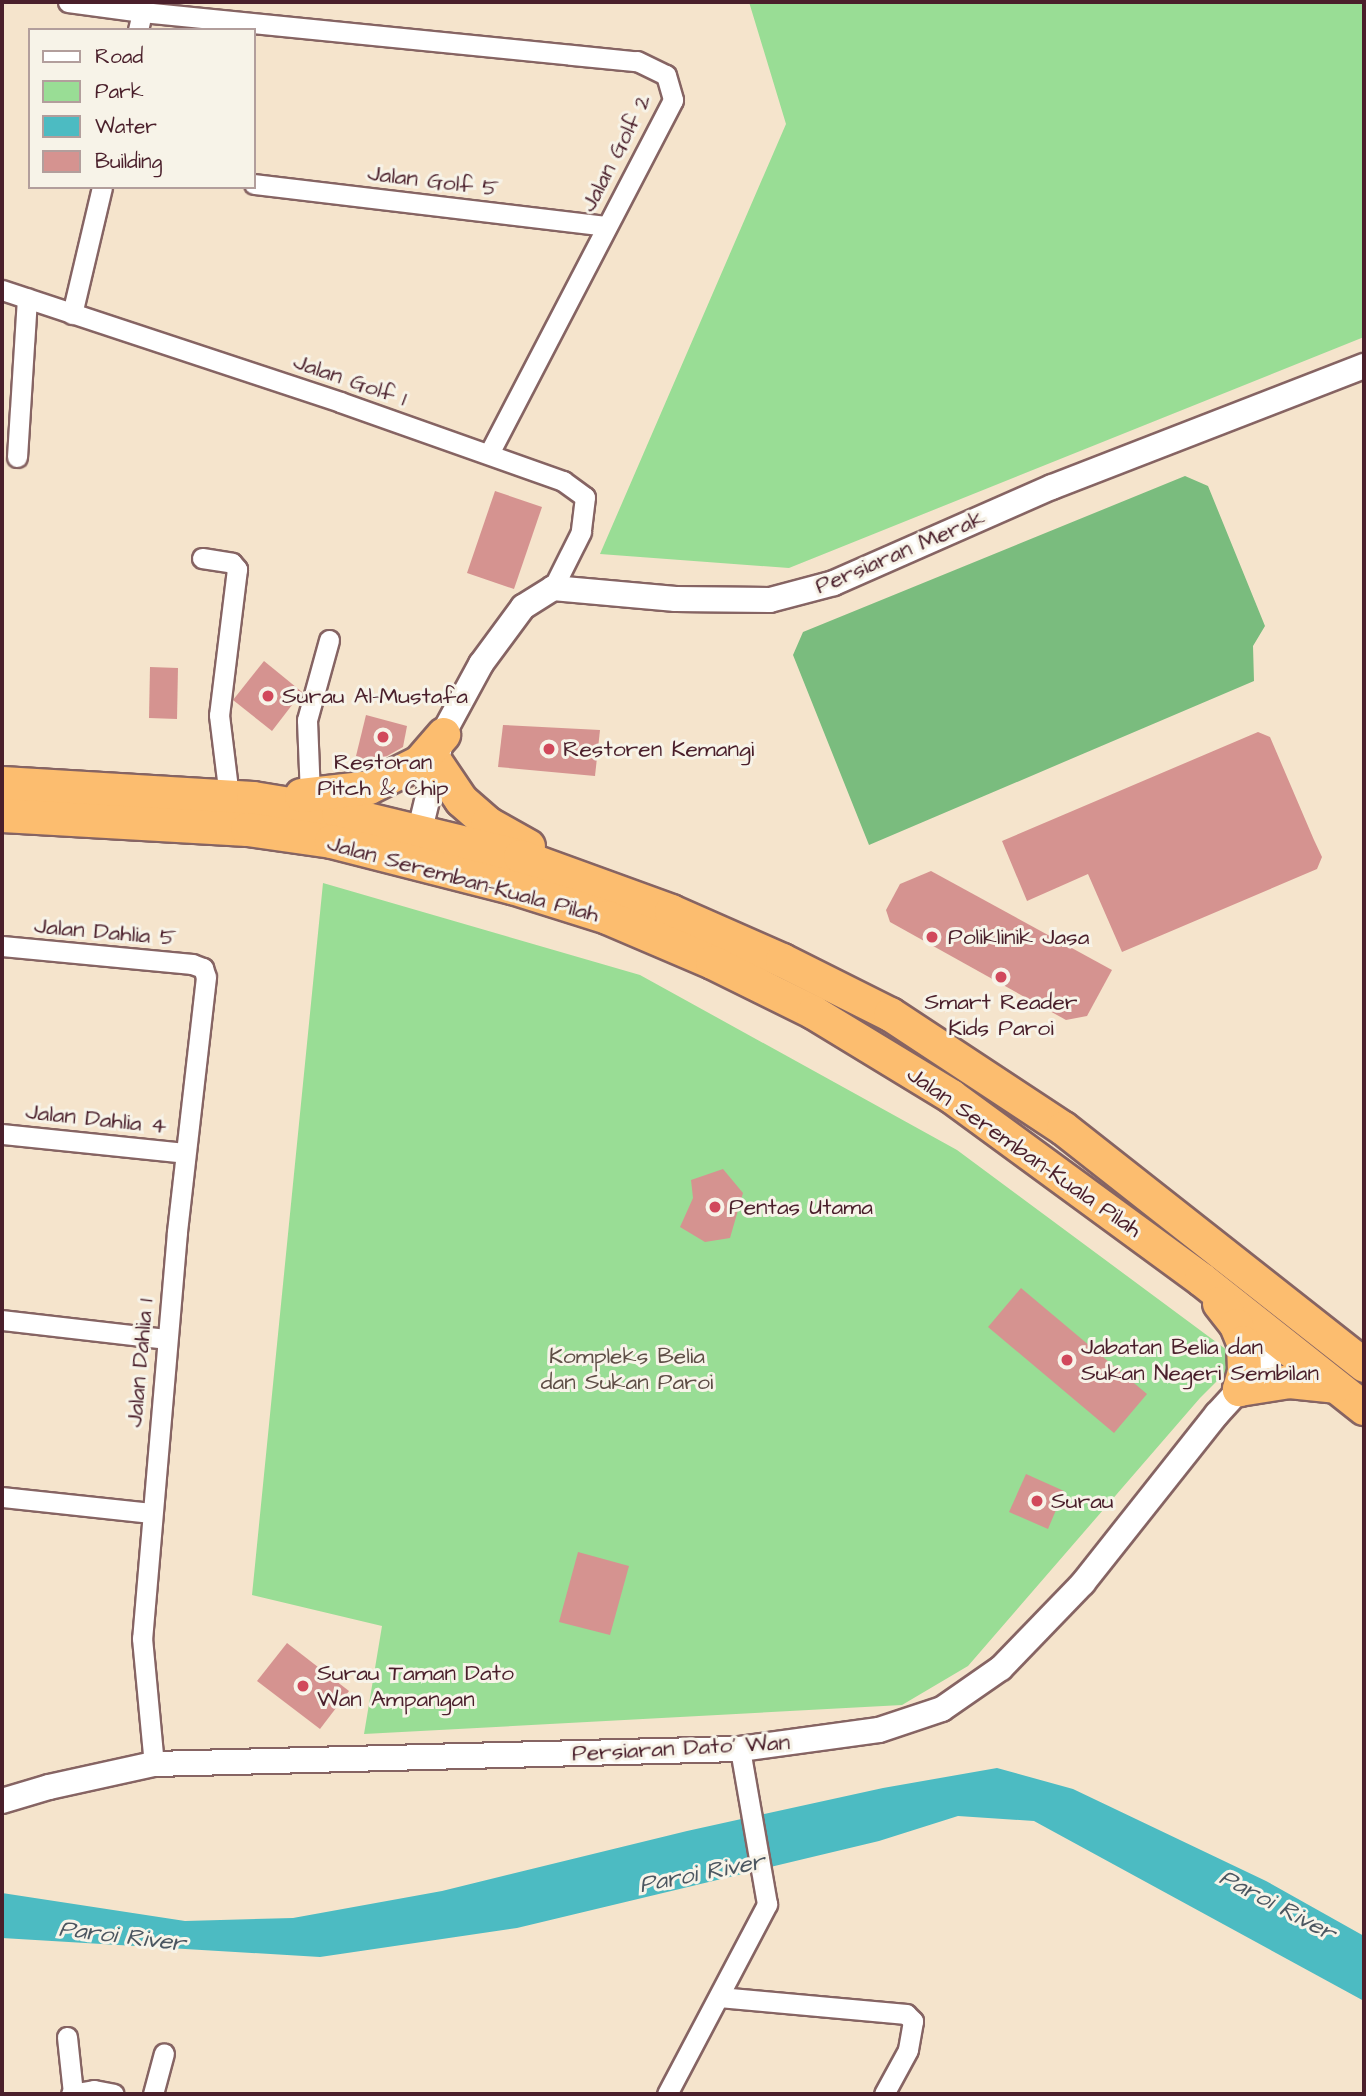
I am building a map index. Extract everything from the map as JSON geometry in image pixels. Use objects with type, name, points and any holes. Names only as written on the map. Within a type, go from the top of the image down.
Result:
[{"type":"highway","points":[[241,797],[310,795],[369,787],[419,762],[439,747],[461,800],[487,823],[550,858],[650,903]]},
{"type":"highway","name":"Jalan Seremban-Kuala Pilah","points":[[2,783],[241,797],[338,812],[512,887],[607,917],[712,962],[813,1012],[951,1096],[1201,1279],[1364,1408]]},
{"type":"highway","points":[[70,787],[76,795],[89,801],[163,808],[168,814],[166,824]]},
{"type":"highway","name":"Jalan Seremban-Kuala Pilah","points":[[2,815],[247,829],[331,841],[520,856],[650,903],[782,960],[890,1014],[1063,1128],[1364,1365]]},
{"type":"highway","points":[[1201,1279],[1236,1325],[1243,1342],[1244,1371],[1239,1389],[1289,1381],[1336,1386]]},
{"type":"highway","points":[[1273,1294],[1287,1326],[1282,1343]]},
{"type":"street","name":"Jalan Golf 2","points":[[68,2],[140,21],[227,28]]},
{"type":"street","name":"Jalan Golf 2","points":[[256,30],[638,61],[666,75],[673,100],[489,453]]},
{"type":"street","name":"Jalan Golf 5","points":[[256,184],[607,226]]},
{"type":"street","points":[[72,314],[102,189]]},
{"type":"street","name":"Jalan Golf 1","points":[[2,290],[489,453],[563,481],[585,497],[581,532],[553,588]]},
{"type":"street","points":[[17,457],[27,298]]},
{"type":"street","name":"Persiaran Merak","points":[[553,588],[676,599],[770,600],[834,583],[1052,487],[1364,366]]},
{"type":"street","points":[[202,558],[232,563],[237,569],[219,715],[241,797]]},
{"type":"street","points":[[415,847],[439,747],[481,664],[523,607],[553,588]]},
{"type":"street","points":[[310,795],[309,710],[329,640]]},
{"type":"street","name":"Jalan Dahlia 5","points":[[2,946],[203,968]]},
{"type":"street","name":"Jalan Dahlia 1","points":[[154,1764],[142,1638],[185,1153],[206,977],[203,968]]},
{"type":"street","name":"Jalan Dahlia 4","points":[[2,1134],[185,1153]]},
{"type":"street","points":[[2,1320],[167,1339]]},
{"type":"street","name":"Persiaran Dato' Wan","points":[[2,1801],[50,1787],[154,1764],[740,1749],[880,1730],[942,1709],[1001,1668],[1083,1583],[1239,1389],[1282,1343]]},
{"type":"street","points":[[2,1497],[151,1513]]},
{"type":"street","points":[[667,2094],[767,1904],[740,1749]]},
{"type":"street","points":[[719,1997],[906,2014],[913,2021],[908,2050],[884,2094]]},
{"type":"street","points":[[67,2037],[72,2094],[94,2090],[114,2094]]},
{"type":"street","points":[[153,2094],[164,2053]]},
{"type":"green space","points":[[749,2],[1364,2],[1364,337],[789,568],[600,554],[786,124]]},
{"type":"green space","points":[[1185,476],[1208,486],[1265,626],[1253,646],[1254,681],[869,845],[793,655],[803,632]]},
{"type":"green space","name":"Kompleks Belia dan Sukan Paroi","points":[[323,883],[640,975],[957,1150],[1239,1359],[1200,1398],[968,1666],[902,1705],[364,1734],[382,1626],[252,1595]]},
{"type":"water","name":"Paroi River","points":[[997,1768],[1073,1789],[1266,1881],[1364,1936],[1364,2001],[1034,1821],[958,1816],[879,1841],[517,1928],[320,1957],[2,1938],[2,1893],[185,1921],[293,1918],[442,1891],[687,1831],[883,1788]]},
{"type":"building","points":[[495,491],[542,507],[514,589],[467,573]]},
{"type":"building","name":"Surau Al-Mustafa","points":[[264,661],[302,692],[272,731],[233,700]]},
{"type":"building","points":[[150,667],[178,668],[177,719],[149,718]]},
{"type":"building","name":"Restoran Pitch & Chip","points":[[366,715],[407,726],[403,747],[373,764],[356,756]]},
{"type":"building","name":"Restoren Kemangi","points":[[503,725],[600,730],[595,776],[498,767]]},
{"type":"building","points":[[1258,732],[1270,737],[1322,857],[1317,869],[1122,952],[1088,874],[1027,901],[1002,841]]},
{"type":"building","points":[[931,871],[1112,970],[1087,1016],[1066,1020],[890,922],[886,910],[900,884]]},
{"type":"building","name":"Pentas Utama","points":[[723,1169],[743,1193],[730,1238],[705,1242],[680,1227],[693,1198],[691,1180]]},
{"type":"building","name":"Jabatan Belia dan Sukan Negeri Sembilan","points":[[1021,1288],[1147,1394],[1114,1433],[988,1327]]},
{"type":"building","name":"Surau","points":[[1026,1474],[1064,1491],[1048,1529],[1009,1512]]},
{"type":"building","points":[[578,1552],[629,1566],[610,1635],[559,1622]]},
{"type":"building","name":"Surau Taman Dato Wan Ampangan","points":[[287,1643],[349,1691],[320,1729],[257,1681]]},
{"type":"place","name":"Surau Al-Mustafa","points":[[268,696]]},
{"type":"place","name":"Restoran Pitch & Chip","points":[[383,737]]},
{"type":"place","name":"Restoren Kemangi","points":[[549,749]]},
{"type":"place","name":"Poliklinik Jasa","points":[[932,937]]},
{"type":"place","name":"Smart Reader Kids Paroi","points":[[1001,977]]},
{"type":"place","name":"Pentas Utama","points":[[715,1207]]},
{"type":"place","name":"Jabatan Belia dan Sukan Negeri Sembilan","points":[[1067,1360]]},
{"type":"place","name":"Surau","points":[[1037,1501]]},
{"type":"place","name":"Surau Taman Dato Wan Ampangan","points":[[303,1686]]}]
